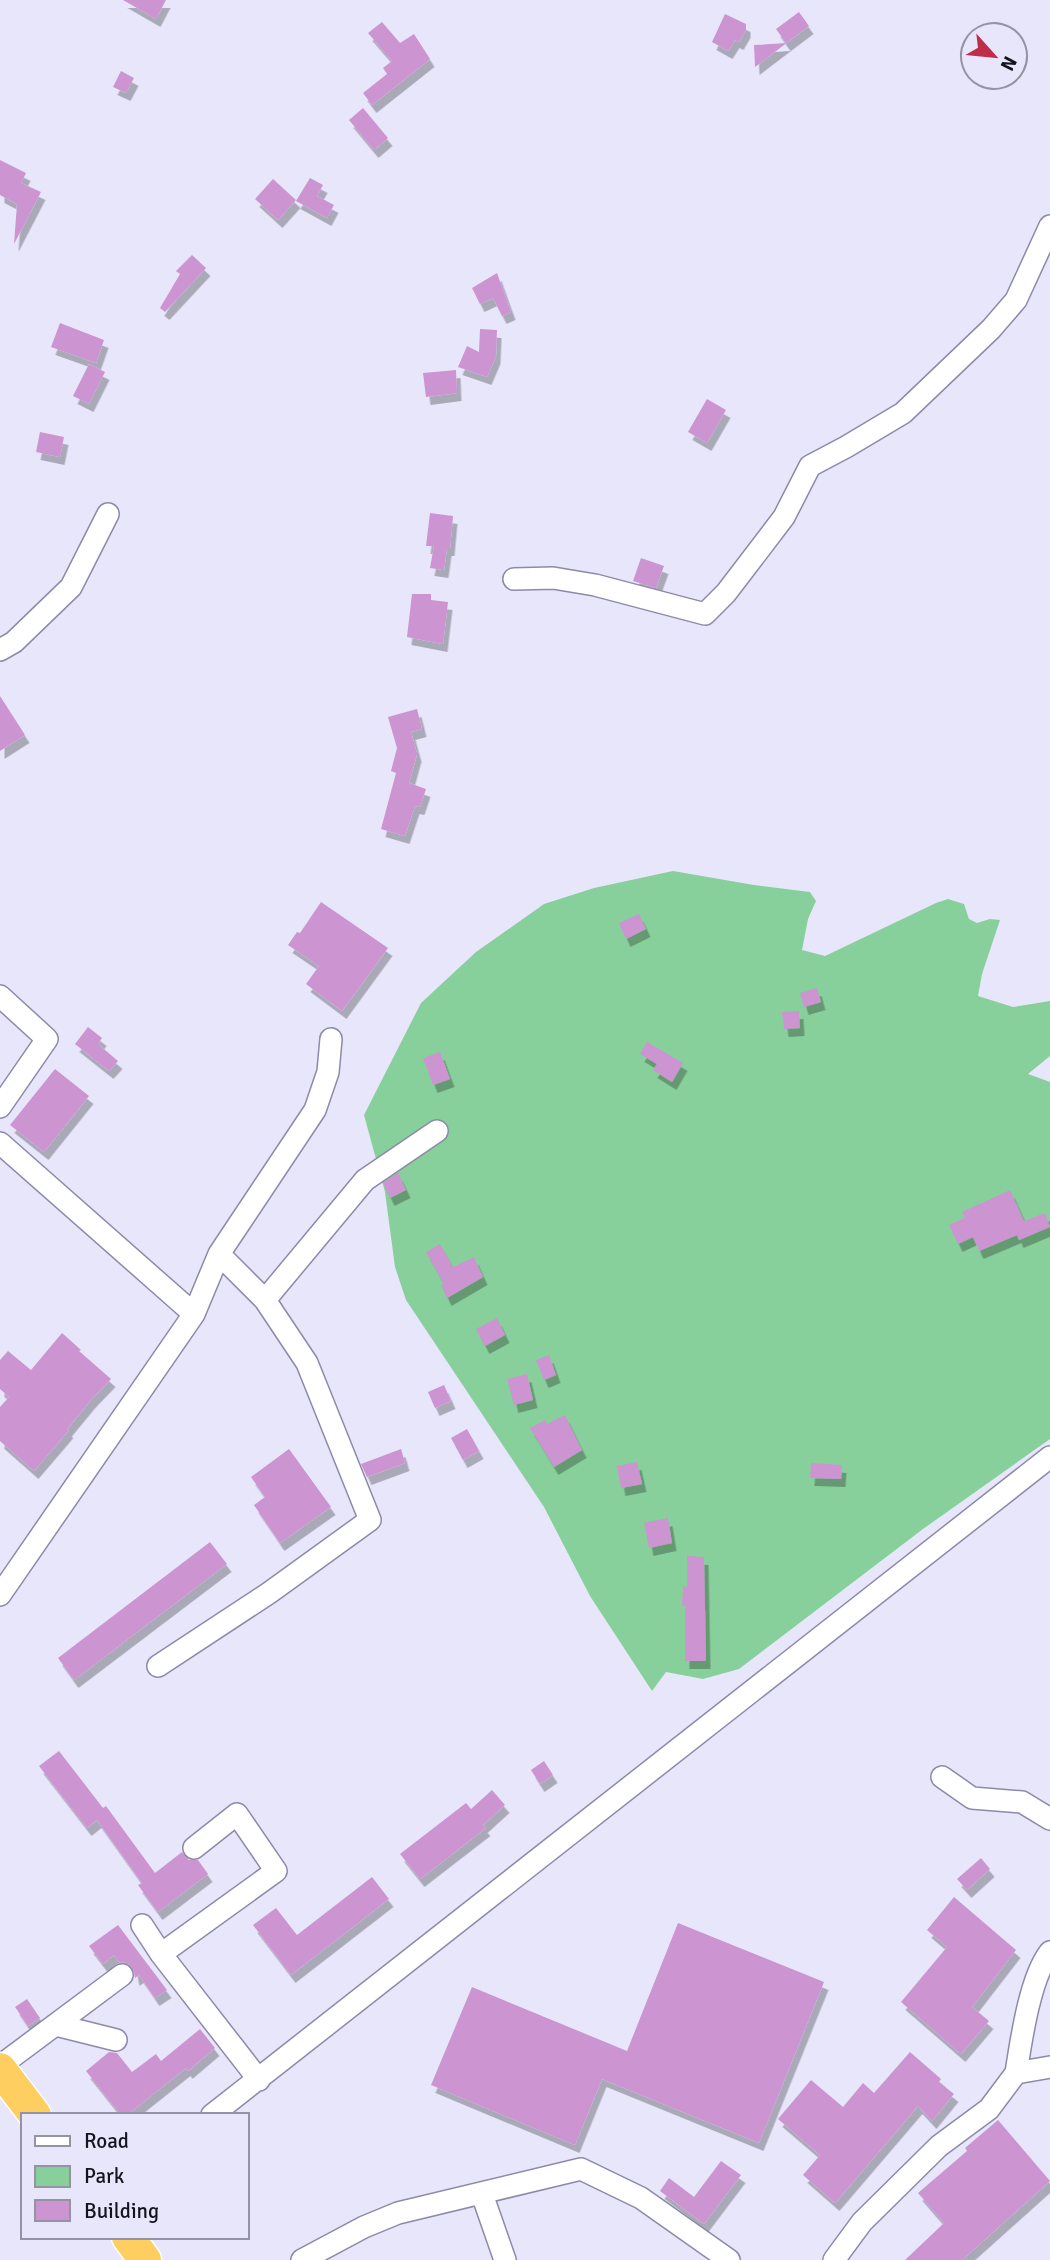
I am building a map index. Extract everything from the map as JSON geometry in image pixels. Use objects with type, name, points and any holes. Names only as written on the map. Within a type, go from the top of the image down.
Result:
[{"type":"highway","points":[[0,2067],[34,2113]]},
{"type":"highway","points":[[129,2239],[145,2260]]},
{"type":"street","points":[[514,579],[552,578],[595,585],[705,614],[726,593],[784,517],[810,466],[903,413],[999,320],[1016,300],[1050,226]]},
{"type":"street","points":[[0,650],[14,642],[71,587],[108,514]]},
{"type":"street","points":[[0,996],[47,1039],[0,1107]]},
{"type":"street","points":[[0,1595],[194,1314],[219,1254],[315,1110],[328,1072],[331,1039]]},
{"type":"street","points":[[265,1300],[365,1180],[437,1131]]},
{"type":"street","points":[[0,1143],[194,1314]]},
{"type":"street","points":[[158,1666],[269,1594],[370,1520],[307,1363],[265,1300],[219,1254]]},
{"type":"street","points":[[215,2113],[1050,1457]]},
{"type":"street","points":[[943,1777],[972,1798],[1023,1802],[1050,1819]]},
{"type":"street","points":[[161,1954],[276,1871],[237,1814],[194,1848]]},
{"type":"street","points":[[142,1925],[161,1954],[259,2080]]},
{"type":"street","points":[[834,2260],[862,2222],[939,2146],[989,2109],[1016,2074],[1021,2040],[1041,1963],[1050,1952]]},
{"type":"street","points":[[0,2067],[122,1975]]},
{"type":"street","points":[[56,2025],[116,2040]]},
{"type":"street","points":[[1016,2074],[1050,2067]]},
{"type":"street","points":[[302,2260],[364,2227],[398,2213],[581,2169],[641,2198],[729,2260]]},
{"type":"street","points":[[482,2194],[505,2260]]},
{"type":"green space","points":[[673,871],[810,892],[816,901],[808,919],[802,950],[825,956],[948,899],[964,904],[969,919],[977,923],[990,919],[1000,920],[982,974],[978,996],[1013,1007],[1050,1001],[1050,1056],[1028,1074],[1050,1082],[1050,1439],[923,1529],[739,1669],[703,1679],[666,1672],[652,1691],[590,1596],[544,1507],[406,1300],[395,1267],[385,1192],[364,1115],[421,1003],[476,952],[544,904],[594,888]]},
{"type":"building","points":[[123,0],[166,0],[156,19]]},
{"type":"building","points":[[799,12],[809,26],[755,67],[754,45],[786,43],[776,29]]},
{"type":"building","points":[[725,14],[746,24],[746,30],[739,42],[735,40],[728,51],[712,42]]},
{"type":"building","points":[[382,22],[400,43],[414,34],[430,59],[372,105],[363,93],[387,74],[383,68],[392,61],[368,33]]},
{"type":"building","points":[[121,71],[134,78],[126,93],[113,87]]},
{"type":"building","points":[[363,108],[388,138],[374,150],[349,120]]},
{"type":"building","points":[[0,160],[26,173],[21,183],[41,192],[14,244],[17,204],[0,195]]},
{"type":"building","points":[[310,178],[323,185],[317,196],[334,205],[327,218],[296,201]]},
{"type":"building","points":[[273,179],[296,200],[278,220],[255,199]]},
{"type":"building","points":[[192,255],[206,268],[165,312],[160,308],[180,274],[176,271]]},
{"type":"building","points":[[497,273],[511,312],[502,316],[493,298],[480,304],[472,288]]},
{"type":"building","points":[[60,323],[104,340],[96,363],[51,347]]},
{"type":"building","points":[[480,329],[497,330],[496,356],[487,377],[458,367],[467,346],[479,352]]},
{"type":"building","points":[[89,364],[105,372],[89,404],[73,396]]},
{"type":"building","points":[[456,370],[457,393],[426,397],[423,373]]},
{"type":"building","points":[[707,399],[726,410],[707,443],[688,432]]},
{"type":"building","points":[[40,432],[64,437],[60,457],[36,452]]},
{"type":"building","points":[[430,513],[453,516],[450,548],[447,548],[444,570],[430,568],[434,546],[426,546]]},
{"type":"building","points":[[641,558],[664,566],[656,588],[633,581]]},
{"type":"building","points":[[412,594],[431,594],[431,600],[448,602],[443,644],[407,637]]},
{"type":"building","points":[[0,696],[25,735],[0,751]]},
{"type":"building","points":[[417,709],[422,729],[411,732],[417,754],[409,783],[426,789],[420,807],[415,806],[405,836],[381,829],[396,773],[391,771],[397,748],[388,717]]},
{"type":"building","points":[[321,902],[388,948],[342,1011],[306,984],[319,966],[288,945],[297,932],[300,933]]},
{"type":"building","points":[[639,914],[646,929],[626,939],[619,923]]},
{"type":"building","points":[[817,988],[821,1002],[804,1007],[800,993]]},
{"type":"building","points":[[799,1011],[800,1028],[784,1029],[782,1012]]},
{"type":"building","points":[[88,1027],[102,1038],[98,1044],[118,1061],[109,1071],[75,1044]]},
{"type":"building","points":[[647,1042],[683,1063],[672,1082],[653,1070],[657,1064],[640,1054]]},
{"type":"building","points":[[440,1052],[450,1079],[433,1085],[423,1058]]},
{"type":"building","points":[[55,1069],[89,1096],[44,1152],[10,1125]]},
{"type":"building","points":[[398,1173],[406,1190],[390,1198],[383,1183]]},
{"type":"building","points":[[1010,1190],[1024,1221],[1045,1213],[1050,1227],[1019,1240],[1017,1235],[979,1251],[973,1237],[958,1244],[949,1225],[965,1218],[962,1212]]},
{"type":"building","points":[[440,1244],[453,1267],[474,1257],[483,1277],[447,1298],[441,1285],[444,1284],[426,1252]]},
{"type":"building","points":[[497,1318],[505,1335],[485,1346],[476,1329]]},
{"type":"building","points":[[62,1333],[111,1379],[34,1471],[0,1441],[0,1407],[9,1397],[0,1389],[0,1360],[8,1351],[31,1370]]},
{"type":"building","points":[[549,1355],[556,1375],[544,1380],[536,1360]]},
{"type":"building","points":[[527,1374],[533,1400],[514,1405],[507,1379]]},
{"type":"building","points":[[444,1385],[451,1401],[435,1408],[428,1392]]},
{"type":"building","points":[[565,1415],[582,1450],[554,1467],[530,1428],[545,1420],[547,1424]]},
{"type":"building","points":[[467,1429],[479,1451],[463,1460],[451,1438]]},
{"type":"building","points":[[289,1449],[331,1507],[280,1543],[254,1505],[265,1497],[251,1477]]},
{"type":"building","points":[[401,1449],[405,1463],[367,1477],[361,1464]]},
{"type":"building","points":[[637,1462],[642,1484],[621,1488],[617,1466]]},
{"type":"building","points":[[811,1463],[842,1465],[841,1479],[810,1478]]},
{"type":"building","points":[[668,1518],[672,1543],[649,1548],[644,1523]]},
{"type":"building","points":[[210,1542],[227,1564],[74,1680],[58,1658]]},
{"type":"building","points":[[687,1556],[704,1557],[706,1661],[685,1661],[685,1606],[682,1606],[683,1586],[687,1587]]},
{"type":"building","points":[[59,1751],[103,1808],[106,1806],[155,1873],[182,1852],[189,1860],[198,1860],[208,1874],[158,1912],[138,1885],[142,1883],[97,1820],[87,1828],[39,1766]]},
{"type":"building","points":[[544,1761],[553,1775],[540,1784],[531,1770]]},
{"type":"building","points":[[492,1790],[505,1805],[483,1825],[486,1828],[420,1879],[400,1854],[466,1803],[471,1809]]},
{"type":"building","points":[[981,1858],[990,1869],[967,1890],[957,1879]]},
{"type":"building","points":[[372,1877],[389,1899],[291,1975],[253,1925],[276,1908],[297,1935]]},
{"type":"building","points":[[954,1897],[1016,1950],[972,2007],[989,2021],[961,2054],[901,2002],[947,1947],[927,1930]]},
{"type":"building","points":[[678,1923],[824,1982],[759,2143],[602,2079],[575,2145],[431,2085],[472,1987],[627,2051]]},
{"type":"building","points":[[118,1925],[167,1990],[155,1998],[139,1975],[135,1978],[133,1968],[128,1963],[119,1962],[114,1955],[103,1964],[89,1946]]},
{"type":"building","points":[[27,1999],[40,2018],[28,2026],[15,2007]]},
{"type":"building","points":[[200,2029],[215,2048],[130,2113],[119,2113],[86,2071],[109,2052],[117,2053],[132,2072],[156,2054],[161,2061]]},
{"type":"building","points":[[910,2052],[954,2094],[932,2121],[918,2106],[835,2203],[803,2175],[820,2155],[778,2119],[811,2080],[843,2107],[863,2083],[874,2093]]},
{"type":"building","points":[[998,2120],[1050,2181],[962,2260],[905,2260],[944,2223],[918,2193]]},
{"type":"building","points":[[721,2161],[741,2175],[704,2224],[660,2191],[669,2178],[694,2197]]}]
